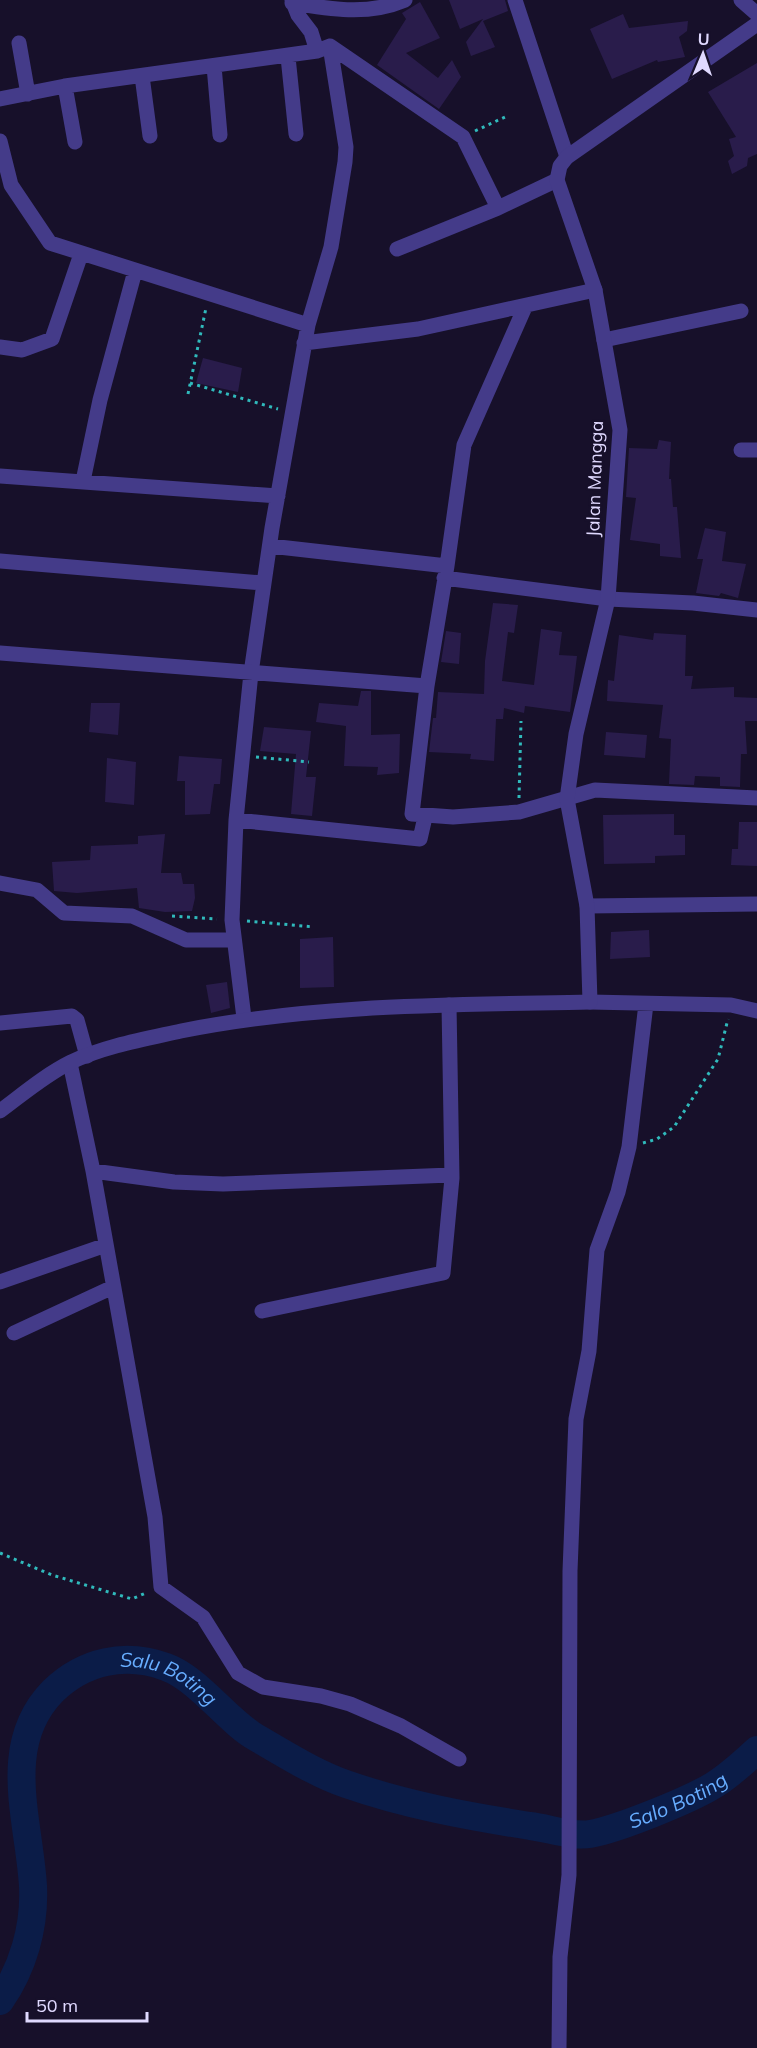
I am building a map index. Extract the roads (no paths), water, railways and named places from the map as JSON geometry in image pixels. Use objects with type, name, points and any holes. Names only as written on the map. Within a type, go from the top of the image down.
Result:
[{"type":"street","points":[[292,1],[363,11],[390,6],[405,0]]},
{"type":"street","points":[[515,0],[567,157]]},
{"type":"street","points":[[741,0],[757,14]]},
{"type":"street","points":[[292,1],[298,15],[324,49],[463,137],[498,208]]},
{"type":"street","points":[[397,249],[498,208],[557,180],[560,166],[567,157],[757,24]]},
{"type":"street","points":[[20,43],[28,94]]},
{"type":"street","points":[[0,99],[65,86],[288,57],[324,49]]},
{"type":"street","points":[[244,1018],[232,920],[236,820],[250,673],[291,412],[308,325],[331,247],[345,162],[344,137],[324,49]]},
{"type":"street","points":[[288,57],[296,134]]},
{"type":"street","points":[[214,66],[220,135]]},
{"type":"street","points":[[142,76],[150,136]]},
{"type":"street","points":[[65,86],[75,142]]},
{"type":"street","points":[[0,141],[10,185],[48,241],[81,254],[308,325]]},
{"type":"street","name":"Jalan Mangga","points":[[557,180],[595,290],[620,430],[608,599],[576,734],[567,799],[587,906],[590,1002]]},
{"type":"street","points":[[0,347],[22,350],[52,339],[81,254]]},
{"type":"street","points":[[83,481],[100,400],[135,271]]},
{"type":"street","points":[[304,343],[405,332],[595,290]]},
{"type":"street","points":[[525,307],[464,445],[446,572],[426,686],[412,814],[425,817],[519,812],[567,799],[585,791],[605,790],[757,798]]},
{"type":"street","points":[[604,340],[741,311]]},
{"type":"street","points":[[741,450],[757,450]]},
{"type":"street","points":[[0,476],[278,496]]},
{"type":"street","points":[[270,546],[608,599],[693,603],[757,610]]},
{"type":"street","points":[[0,561],[263,583]]},
{"type":"street","points":[[0,653],[426,686]]},
{"type":"street","points":[[236,820],[420,840],[425,817]]},
{"type":"street","points":[[0,883],[37,890],[64,913],[132,916],[186,940],[233,940]]},
{"type":"street","points":[[587,906],[757,904]]},
{"type":"street","points":[[0,1111],[47,1076],[87,1056],[159,1036],[244,1018],[449,1005],[590,1002],[731,1005],[757,1011]]},
{"type":"street","points":[[559,2048],[560,1957],[569,1875],[570,1570],[576,1419],[589,1351],[597,1250],[618,1192],[629,1147],[646,1004]]},
{"type":"street","points":[[261,1311],[443,1273],[451,1175],[449,1005]]},
{"type":"street","points":[[0,1023],[72,1016],[77,1020],[87,1056]]},
{"type":"street","points":[[70,1063],[93,1171],[155,1517],[161,1587],[203,1617],[238,1673],[263,1686],[321,1696],[350,1704],[401,1726],[459,1759]]},
{"type":"street","points":[[93,1171],[174,1182],[223,1184],[451,1175]]},
{"type":"street","points":[[0,1282],[106,1245]]},
{"type":"street","points":[[14,1333],[113,1287]]},
{"type":"waterway","name":"Salu Boting","points":[[0,2001],[21,1961],[32,1917],[33,1886],[22,1784],[22,1759],[27,1735],[37,1712],[53,1691],[78,1672],[92,1666],[120,1660],[135,1660],[166,1667],[190,1681],[246,1731],[312,1769],[346,1784],[437,1809],[583,1835],[602,1831],[654,1813],[703,1791],[736,1769],[757,1750]]},
{"type":"water label","name":"Salo Boting","points":[[675,1797]]}]
